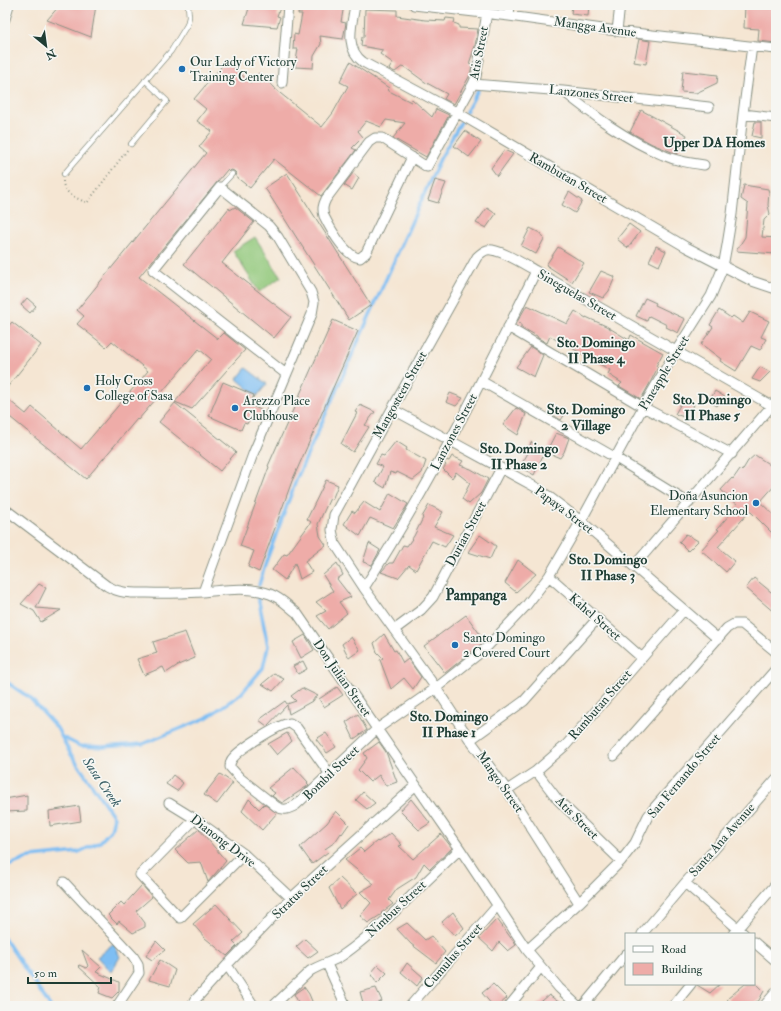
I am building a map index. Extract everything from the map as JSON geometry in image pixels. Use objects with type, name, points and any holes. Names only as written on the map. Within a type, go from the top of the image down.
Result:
[{"type":"street","points":[[5,19],[9,5]]},
{"type":"street","points":[[282,83],[288,5]]},
{"type":"street","name":"Rambutan Street","points":[[355,5],[350,43],[356,56],[363,62],[458,113],[686,247],[752,281],[776,290]]},
{"type":"street","name":"Mangga Avenue","points":[[414,5],[487,13],[617,31],[776,49]]},
{"type":"street","points":[[509,16],[510,5]]},
{"type":"street","points":[[617,31],[620,5]]},
{"type":"street","name":"Atis Street","points":[[412,157],[427,167],[458,113],[476,77],[487,13]]},
{"type":"street","name":"Pineapple Street","points":[[377,729],[436,688],[490,643],[526,606],[549,576],[616,458],[643,406],[711,296],[723,267],[728,245],[742,114],[752,46]]},
{"type":"street","name":"Lanzones Street","points":[[473,84],[563,91],[709,108]]},
{"type":"street","points":[[563,91],[614,129],[644,146],[663,155],[704,165]]},
{"type":"street","points":[[742,114],[776,118]]},
{"type":"street","points":[[375,138],[382,138],[412,157],[366,253],[363,257],[356,258],[350,254],[324,216],[322,211],[326,199],[369,142],[375,138]]},
{"type":"street","points":[[203,592],[253,454],[312,314],[314,302],[313,296],[278,237],[269,226],[220,188],[153,270],[286,374]]},
{"type":"street","name":"Sineguelas Street","points":[[484,251],[492,250],[500,253],[536,271],[676,351],[774,404]]},
{"type":"street","name":"Mangosteen Street","points":[[335,544],[332,530],[334,515],[477,257],[484,251]]},
{"type":"street","name":"Lanzones Street","points":[[364,588],[391,545],[450,440],[536,271]]},
{"type":"street","points":[[508,327],[643,406],[732,454]]},
{"type":"street","points":[[481,381],[616,458],[689,503]]},
{"type":"street","points":[[634,566],[774,404]]},
{"type":"street","name":"Papaya Street","points":[[392,409],[539,489],[581,521],[718,639]]},
{"type":"street","name":"Durian Street","points":[[394,630],[421,610],[433,597],[501,468]]},
{"type":"street","name":"Don Julian Street","points":[[5,509],[107,586],[117,591],[154,594],[238,589],[253,590],[270,594],[283,601],[297,613],[460,849],[527,950],[559,988],[578,1006]]},
{"type":"street","name":"Mango Street","points":[[335,544],[364,588],[436,688],[470,740],[507,790],[579,903]]},
{"type":"street","name":"Kahel Street","points":[[549,576],[642,658]]},
{"type":"street","name":"Rambutan Street","points":[[507,790],[536,771],[566,745],[684,610]]},
{"type":"street","points":[[470,740],[524,701],[597,619]]},
{"type":"street","points":[[614,756],[727,628],[734,624],[742,624],[776,652]]},
{"type":"street","name":"San Fernando Street","points":[[527,950],[579,903],[621,861],[635,843],[648,816],[654,808],[776,669]]},
{"type":"street","name":"Bombil Street","points":[[329,773],[297,728],[290,723],[276,728],[238,753],[232,758],[230,763],[230,766],[234,772],[282,810],[290,808],[300,802],[377,729]]},
{"type":"street","name":"Atis Street","points":[[536,771],[558,800],[621,861]]},
{"type":"street","name":"Santa Ana Avenue","points":[[643,933],[776,779]]},
{"type":"street","name":"Stratus Street","points":[[192,1006],[227,965],[291,898],[416,785]]},
{"type":"street","name":"Dianong Drive","points":[[169,803],[195,819],[244,854],[291,898]]},
{"type":"street","points":[[195,819],[140,875],[180,918],[244,854]]},
{"type":"street","name":"Nimbus Street","points":[[272,1006],[310,971],[317,966],[327,964],[343,955],[372,932],[460,849]]},
{"type":"street","points":[[64,882],[133,956],[138,964],[139,973],[117,1006]]},
{"type":"street","points":[[685,883],[738,932],[776,884]]},
{"type":"street","name":"Cumulus Street","points":[[410,1006],[497,906]]},
{"type":"street","points":[[755,943],[776,961]]},
{"type":"street","points":[[583,1006],[625,955]]},
{"type":"street","points":[[327,964],[346,1006]]},
{"type":"street","points":[[227,965],[254,1006]]},
{"type":"street","points":[[509,1006],[541,967]]},
{"type":"street","points":[[673,1006],[690,985]]},
{"type":"street","points":[[764,1006],[776,992]]},
{"type":"lane","points":[[64,174],[172,51],[187,25],[189,17],[188,5]]},
{"type":"lane","points":[[131,144],[167,101],[145,80]]},
{"type":"lane","points":[[220,188],[232,174]]},
{"type":"path","points":[[64,174],[63,186],[66,191],[87,203],[131,144]]},
{"type":"green space","points":[[255,237],[281,277],[259,292],[233,251]]},
{"type":"water","points":[[246,368],[267,384],[257,396],[237,379]]},
{"type":"water","points":[[114,943],[120,957],[111,972],[97,957]]},
{"type":"building","points":[[60,5],[96,5],[91,37],[47,20]]},
{"type":"building","points":[[250,5],[281,5],[277,16],[280,17],[277,27],[244,24]]},
{"type":"building","points":[[300,5],[344,5],[341,22],[346,23],[343,39],[320,36],[321,44],[314,56],[313,68],[295,67],[298,49],[293,49],[294,34],[298,35],[302,14],[298,14]]},
{"type":"building","points":[[572,5],[589,5],[588,16],[571,14]]},
{"type":"building","points":[[745,5],[776,5],[776,43],[758,41],[759,29],[744,28]]},
{"type":"building","points":[[365,9],[397,10],[397,16],[425,20],[445,21],[446,18],[455,19],[454,23],[459,25],[459,28],[478,29],[475,46],[469,64],[472,65],[470,75],[454,104],[444,99],[447,94],[425,82],[403,66],[395,72],[389,69],[393,63],[380,54],[383,50],[361,46],[362,37],[364,37]]},
{"type":"building","points":[[639,39],[650,41],[646,64],[634,62]]},
{"type":"building","points":[[226,61],[251,83],[259,73],[275,89],[322,127],[333,113],[348,86],[340,82],[350,62],[389,88],[387,90],[411,102],[412,99],[432,117],[436,109],[449,115],[426,157],[393,138],[405,123],[386,120],[381,127],[366,121],[358,131],[363,137],[352,148],[356,150],[321,196],[274,159],[250,188],[235,176],[236,173],[234,171],[231,170],[229,172],[227,170],[139,277],[218,339],[224,333],[245,350],[192,409],[175,402],[211,359],[199,349],[86,479],[5,413],[5,397],[26,414],[32,407],[81,449],[148,371],[112,341],[106,347],[77,324],[84,316],[77,310],[206,153],[199,147],[212,131],[197,121],[206,109],[194,99]]},
{"type":"building","points":[[683,71],[718,75],[717,83],[696,93],[681,92]]},
{"type":"building","points":[[641,110],[687,135],[677,154],[652,144],[630,132]]},
{"type":"building","points":[[755,122],[761,122],[761,138],[752,136]]},
{"type":"building","points":[[465,131],[481,142],[469,157],[454,146]]},
{"type":"building","points":[[504,150],[513,154],[497,176],[491,168]]},
{"type":"building","points":[[287,173],[371,305],[349,320],[265,188]]},
{"type":"building","points":[[353,173],[359,178],[352,190],[344,185]]},
{"type":"building","points":[[435,180],[446,183],[438,203],[428,200]]},
{"type":"building","points":[[744,185],[768,189],[768,205],[770,214],[764,220],[762,237],[776,238],[776,254],[736,251],[745,237],[748,204],[741,199]]},
{"type":"building","points":[[569,192],[582,201],[575,213],[562,205]]},
{"type":"building","points":[[235,207],[254,222],[222,263],[291,317],[274,338],[184,264],[229,208],[230,210]]},
{"type":"building","points":[[487,208],[496,214],[486,228],[476,223]]},
{"type":"building","points":[[629,224],[640,232],[628,248],[617,239]]},
{"type":"building","points":[[530,228],[540,233],[544,239],[536,254],[521,246]]},
{"type":"building","points":[[656,246],[666,251],[659,266],[649,261]]},
{"type":"building","points":[[558,247],[584,263],[572,282],[546,265]]},
{"type":"building","points":[[601,271],[615,277],[609,291],[603,298],[589,292]]},
{"type":"building","points":[[27,298],[36,306],[30,313],[21,305]]},
{"type":"building","points":[[645,298],[656,303],[655,305],[685,319],[678,333],[666,327],[667,325],[649,316],[647,321],[636,316]]},
{"type":"building","points":[[527,305],[567,324],[575,311],[586,318],[606,326],[629,340],[631,335],[663,353],[656,366],[658,367],[641,399],[619,386],[622,383],[608,374],[610,370],[550,336],[547,343],[521,327],[521,324],[517,322]]},
{"type":"building","points":[[719,310],[731,318],[733,316],[743,323],[750,312],[769,321],[761,337],[766,339],[760,350],[751,346],[736,371],[720,361],[721,359],[701,344],[713,327],[710,325]]},
{"type":"building","points":[[333,320],[358,331],[292,481],[259,572],[248,567],[254,551],[240,546],[269,467],[268,466]]},
{"type":"building","points":[[12,322],[41,345],[5,390],[5,330]]},
{"type":"building","points":[[531,347],[543,355],[534,377],[516,367]]},
{"type":"building","points":[[760,367],[770,372],[760,382],[752,379]]},
{"type":"building","name":"Arezzo Place Clubhouse","points":[[223,382],[254,395],[250,405],[263,411],[260,419],[251,416],[247,424],[244,423],[241,430],[209,416]]},
{"type":"building","points":[[715,391],[725,397],[717,406],[709,401]]},
{"type":"building","points":[[450,393],[463,398],[456,406],[446,402]]},
{"type":"building","points":[[683,400],[694,405],[687,418],[675,414]]},
{"type":"building","points":[[175,403],[236,452],[220,471],[159,422]]},
{"type":"building","points":[[360,405],[375,412],[365,425],[369,427],[353,452],[341,444],[357,413],[355,412]]},
{"type":"building","points":[[552,406],[565,414],[561,420],[548,412]]},
{"type":"building","points":[[516,408],[526,414],[518,435],[503,425]]},
{"type":"building","points":[[556,433],[569,438],[560,458],[546,452]]},
{"type":"building","points":[[396,441],[407,448],[406,450],[426,461],[422,473],[413,480],[397,472],[396,474],[390,472],[385,488],[375,482],[383,467],[376,464],[381,455],[384,456]]},
{"type":"building","points":[[531,442],[545,451],[534,475],[520,467],[528,453]]},
{"type":"building","points":[[755,455],[776,469],[776,484],[760,502],[776,517],[776,537],[751,512],[749,512],[718,547],[735,561],[726,572],[701,550],[719,530],[717,529],[738,505],[721,490],[732,478],[733,479],[740,469],[742,471],[748,461]]},
{"type":"building","points":[[452,456],[463,461],[460,465],[471,469],[488,479],[481,493],[469,504],[462,499],[470,483],[456,472],[452,478],[443,469],[446,465],[444,463],[446,460],[449,461]]},
{"type":"building","points":[[326,480],[338,485],[332,500],[330,498],[318,524],[320,536],[326,545],[305,561],[312,572],[300,579],[295,563],[285,580],[272,570],[284,554],[287,555],[311,522],[307,519]]},
{"type":"building","points":[[390,493],[408,504],[393,528],[370,518],[360,536],[344,524],[352,511],[355,513],[364,502],[380,512]]},
{"type":"building","points":[[429,505],[443,512],[434,527],[453,535],[445,547],[432,541],[416,570],[409,565],[398,578],[381,572],[389,563],[393,563],[403,545],[407,546],[414,536]]},
{"type":"building","points":[[686,534],[698,541],[688,551],[679,542]]},
{"type":"building","points":[[480,535],[496,546],[490,559],[468,552]]},
{"type":"building","points":[[369,543],[380,550],[372,565],[363,562]]},
{"type":"building","points":[[518,560],[536,574],[516,592],[505,583]]},
{"type":"building","points":[[337,563],[343,575],[337,579],[351,597],[339,602],[347,613],[328,629],[317,616],[326,611],[316,602],[333,591],[323,575]]},
{"type":"building","points":[[754,578],[776,596],[776,614],[746,588]]},
{"type":"building","points":[[39,584],[46,588],[36,608],[61,610],[41,622],[34,611],[21,604]]},
{"type":"building","name":"Santo Domingo 2 Covered Court","points":[[466,615],[485,641],[445,673],[424,646]]},
{"type":"building","points":[[185,632],[195,658],[178,665],[166,673],[163,667],[144,675],[137,659],[157,653],[153,642]]},
{"type":"building","points":[[384,634],[394,651],[396,650],[403,663],[408,659],[421,677],[413,689],[404,678],[391,689],[380,660],[383,658],[377,652],[374,643]]},
{"type":"building","points":[[305,635],[314,650],[301,658],[293,642]]},
{"type":"building","points":[[351,637],[360,650],[349,658],[342,644]]},
{"type":"building","points":[[303,661],[307,669],[298,674],[293,666]]},
{"type":"building","points":[[274,674],[284,679],[273,691],[262,684]]},
{"type":"building","points":[[337,687],[343,695],[324,707],[319,699]]},
{"type":"building","points":[[302,688],[318,696],[314,698],[314,700],[289,714],[287,705],[267,726],[259,720],[285,701],[287,704],[296,701],[291,696]]},
{"type":"building","points":[[358,714],[367,730],[354,739],[346,722]]},
{"type":"building","points":[[287,733],[292,741],[277,755],[268,744]]},
{"type":"building","points":[[326,733],[336,747],[327,753],[316,739]]},
{"type":"building","points":[[379,742],[386,752],[397,782],[386,786],[379,775],[370,782],[358,770],[367,758],[364,753]]},
{"type":"building","points":[[294,767],[309,785],[282,803],[272,796],[275,793],[268,788]]},
{"type":"building","points":[[220,774],[233,783],[217,804],[204,795]]},
{"type":"building","points":[[173,775],[183,783],[177,791],[166,784]]},
{"type":"building","points":[[363,792],[375,803],[367,809],[356,800]]},
{"type":"building","points":[[27,795],[27,811],[5,812],[5,799]]},
{"type":"building","points":[[249,799],[259,809],[264,804],[277,813],[262,830],[242,811]]},
{"type":"building","points":[[411,799],[430,823],[419,830],[400,811]]},
{"type":"building","points":[[79,806],[81,821],[50,826],[49,811]]},
{"type":"building","points":[[336,811],[349,824],[335,842],[325,849],[328,852],[312,864],[300,847],[327,823]]},
{"type":"building","points":[[199,829],[226,861],[208,882],[201,862],[188,863],[175,850]]},
{"type":"building","points":[[391,833],[402,845],[399,846],[413,859],[441,834],[452,848],[430,869],[424,863],[416,877],[397,889],[389,900],[393,904],[381,913],[382,914],[368,923],[360,916],[371,903],[360,892],[374,884],[345,860],[360,848],[364,852],[377,841],[378,842]]},
{"type":"building","points":[[340,878],[357,894],[340,909],[329,888]]},
{"type":"building","points":[[142,885],[152,897],[136,911],[145,923],[145,927],[133,933],[119,921],[117,924],[108,915],[121,902],[124,905]]},
{"type":"building","points":[[216,904],[243,933],[233,942],[237,946],[227,956],[205,938],[193,924]]},
{"type":"building","points":[[453,912],[464,928],[455,936],[442,922]]},
{"type":"building","points":[[497,919],[516,945],[508,951],[499,942],[493,951],[479,938]]},
{"type":"building","points":[[407,923],[425,940],[431,936],[445,952],[436,963],[411,944],[397,929]]},
{"type":"building","points":[[305,939],[318,951],[308,958],[296,947]]},
{"type":"building","points":[[156,941],[165,950],[152,960],[146,956]]},
{"type":"building","points":[[82,950],[101,967],[96,972],[119,982],[119,991],[112,998],[99,993],[101,987],[78,966],[79,965],[86,968],[88,966]]},
{"type":"building","points":[[160,960],[175,970],[170,986],[149,980]]},
{"type":"building","points":[[407,963],[423,977],[417,986],[401,972]]},
{"type":"building","points":[[378,965],[387,973],[377,983],[371,973]]},
{"type":"building","points":[[493,984],[507,998],[498,1006],[493,1006],[482,993]]},
{"type":"building","points":[[757,984],[764,991],[758,1002],[757,1001],[752,1006],[734,1006],[727,999],[744,985]]},
{"type":"building","points":[[697,985],[719,985],[710,993]]},
{"type":"building","points":[[304,987],[314,1006],[300,1006],[294,994]]},
{"type":"building","points":[[376,988],[382,1001],[373,1006],[364,1006],[360,992]]},
{"type":"building","points":[[549,995],[564,1006],[536,1006]]},
{"type":"waterway","points":[[466,112],[478,90]]},
{"type":"waterway","points":[[259,585],[297,478],[440,159],[461,122]]},
{"type":"waterway","points":[[62,737],[80,746],[103,747],[143,744],[206,718],[241,694],[263,668],[268,646],[258,597]]},
{"type":"waterway","name":"Sasa Creek","points":[[5,681],[30,698],[57,728],[70,753],[114,817],[111,830],[100,842],[79,852],[31,857],[5,867]]},
{"type":"waterway","name":"Sasa Creek","points":[[5,939],[50,1006]]},
{"type":"place","name":"Our Lady of Victory Training Center","points":[[182,69]]},
{"type":"place","name":"Holy Cross College of Sasa","points":[[87,388]]},
{"type":"place","name":"Arezzo Place Clubhouse","points":[[235,408]]},
{"type":"place","name":"Doña Asuncion Elementary School","points":[[756,503]]},
{"type":"place","name":"Santo Domingo 2 Covered Court","points":[[455,645]]},
{"type":"district","name":"Upper DA Homes","points":[[714,142]]},
{"type":"district","name":"Sto. Domingo II Phase 4","points":[[596,350]]},
{"type":"district","name":"Sto. Domingo II Phase 5","points":[[712,408]]},
{"type":"district","name":"Sto. Domingo 2 Village","points":[[586,418]]},
{"type":"district","name":"Sto. Domingo II Phase 2","points":[[519,456]]},
{"type":"district","name":"Sto. Domingo II Phase 3","points":[[608,568]]},
{"type":"district","name":"Pampanga","points":[[476,595]]},
{"type":"district","name":"Sto. Domingo II Phase 1","points":[[449,724]]}]
